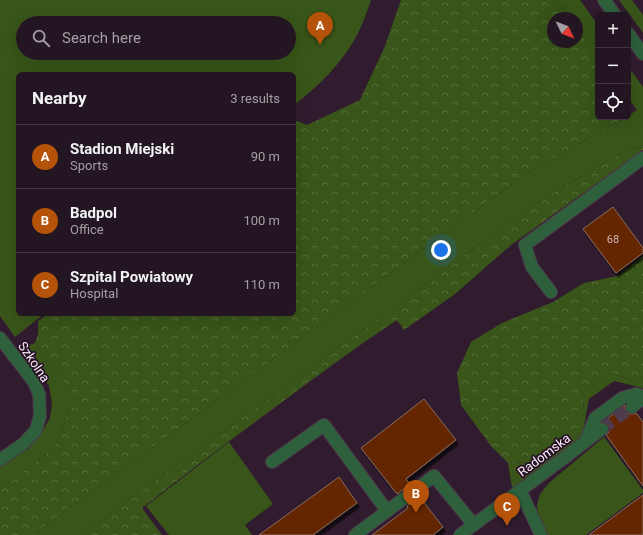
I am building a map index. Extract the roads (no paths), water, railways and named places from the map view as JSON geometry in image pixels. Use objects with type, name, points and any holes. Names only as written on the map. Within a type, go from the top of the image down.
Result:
[{"type":"street","points":[[604,0],[613,12]]},
{"type":"street","points":[[631,37],[643,54]]},
{"type":"street","points":[[551,292],[532,267],[526,245],[643,158]]},
{"type":"street","name":"Szkolna","points":[[0,338],[34,382],[39,394],[40,416],[36,430],[23,444],[0,460]]},
{"type":"street","name":"Radomska","points":[[586,440],[595,418],[622,398],[636,394],[643,397],[632,407]]},
{"type":"street","points":[[272,462],[324,425],[387,511]]},
{"type":"street","name":"Radomska","points":[[541,535],[520,490],[602,429]]},
{"type":"street","points":[[355,535],[434,476],[474,524]]},
{"type":"street","points":[[460,535],[520,490]]},
{"type":"tunnel","points":[[602,429],[632,407]]},
{"type":"place","name":"Stadion Miejski","points":[[320,45]]},
{"type":"place","name":"Badpol","points":[[416,513]]},
{"type":"place","name":"Szpital Powiatowy","points":[[507,526]]}]
